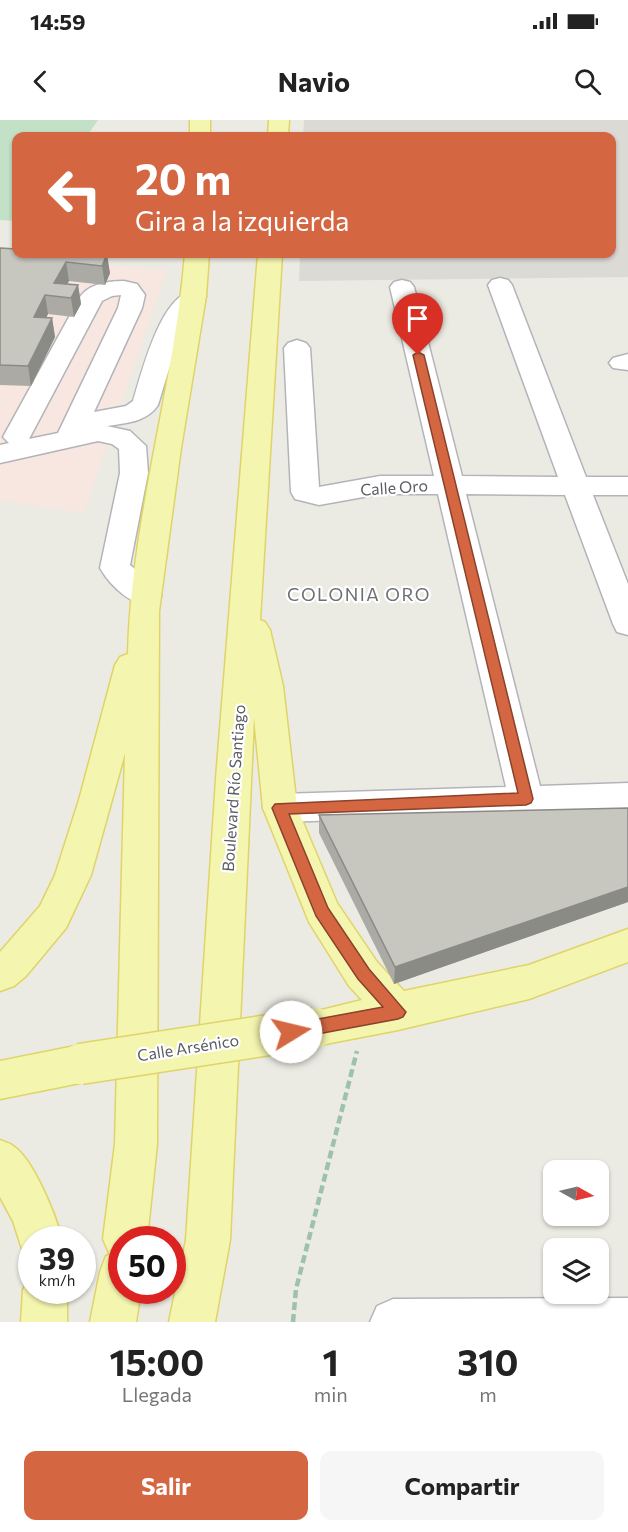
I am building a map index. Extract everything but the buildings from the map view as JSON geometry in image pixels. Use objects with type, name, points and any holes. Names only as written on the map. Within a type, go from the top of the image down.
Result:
[{"type":"main road","points":[[0,974],[13,964],[53,918],[73,875],[96,800],[145,603],[167,448],[194,296],[197,258]]},
{"type":"main road","name":"Boulevard Río Santiago","points":[[192,1322],[208,1240],[233,779],[270,258]]},
{"type":"main road","points":[[246,596],[267,686],[280,808],[322,911],[363,974],[381,1015]]},
{"type":"main road","points":[[127,1226],[136,1144],[145,603]]},
{"type":"main road","name":"Calle Arsénico","points":[[8,1074],[315,1028],[381,1015],[529,982],[628,945]]},
{"type":"main road","points":[[0,1161],[16,1183],[38,1226]]},
{"type":"main road","points":[[44,1322],[45,1304]]},
{"type":"main road","points":[[113,1322],[116,1304]]},
{"type":"street","points":[[500,285],[628,624]]},
{"type":"street","points":[[6,444],[92,297],[101,290],[114,287],[129,289],[134,295],[130,308],[72,431]]},
{"type":"street","points":[[402,287],[526,799]]},
{"type":"street","points":[[6,444],[72,431],[134,413],[145,405],[170,325],[194,296]]},
{"type":"street","name":"Calle Oro","points":[[297,348],[305,492],[319,496],[380,485],[628,486]]},
{"type":"street","points":[[72,431],[120,437],[132,446],[134,473],[115,568],[145,603]]},
{"type":"street","points":[[280,808],[628,797]]},
{"type":"street","points":[[414,1322],[628,1321]]},
{"type":"path","points":[[293,1322],[296,1290],[381,1015]]},
{"type":"shaded area","points":[[304,120],[628,120],[628,277],[299,281],[300,258],[616,258],[616,132],[303,132]]},
{"type":"shaded area","points":[[0,255],[12,256],[12,258],[167,270],[84,513],[0,500]]},
{"type":"green space","points":[[0,120],[98,120],[90,132],[12,132],[12,221],[0,220]]},
{"type":"district","name":"COLONIA ORO","points":[[359,594]]},
{"type":"route","points":[[291,1032],[398,1012],[363,974],[322,911],[280,808],[526,799],[418,355]]}]
